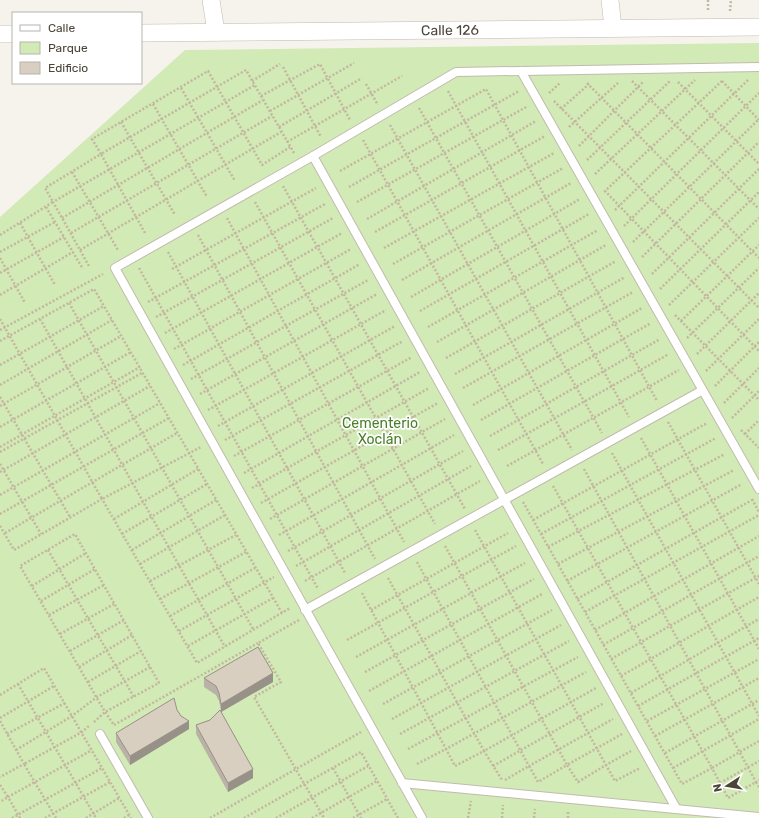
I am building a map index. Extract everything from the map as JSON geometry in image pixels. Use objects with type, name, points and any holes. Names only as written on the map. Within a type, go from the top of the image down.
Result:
[{"type":"street","points":[[211,0],[216,32]]},
{"type":"street","points":[[610,0],[613,28]]},
{"type":"street","name":"Calle 126","points":[[142,33],[759,27]]},
{"type":"street","points":[[0,34],[12,34]]},
{"type":"lane","points":[[422,818],[115,268],[313,156],[456,72],[605,70],[624,72],[658,68],[759,67]]},
{"type":"lane","points":[[521,71],[759,489]]},
{"type":"lane","points":[[313,156],[676,808]]},
{"type":"lane","points":[[307,612],[505,499],[702,391]]},
{"type":"lane","points":[[100,734],[148,818]]},
{"type":"lane","points":[[402,782],[759,817]]},
{"type":"path","points":[[708,0],[707,8],[711,15]]},
{"type":"path","points":[[728,15],[732,7],[731,0]]},
{"type":"path","points":[[270,111],[354,62]]},
{"type":"path","points":[[252,81],[280,64]]},
{"type":"path","points":[[261,96],[320,64],[353,123]]},
{"type":"path","points":[[283,67],[323,141]]},
{"type":"path","points":[[736,67],[604,190],[759,351]]},
{"type":"path","points":[[579,146],[658,68]]},
{"type":"path","points":[[595,174],[709,68],[759,119],[633,242]]},
{"type":"path","points":[[89,266],[45,188],[246,70],[296,157]]},
{"type":"path","points":[[575,70],[759,258]]},
{"type":"path","points":[[561,110],[605,70]]},
{"type":"path","points":[[145,233],[92,139],[208,71],[262,165],[290,147]]},
{"type":"path","points":[[569,127],[602,97],[624,72],[759,210]]},
{"type":"path","points":[[287,142],[402,76]]},
{"type":"path","points":[[587,160],[674,77],[759,164]]},
{"type":"path","points":[[279,127],[362,78]]},
{"type":"path","points":[[615,210],[749,79]]},
{"type":"path","points":[[366,84],[380,108]]},
{"type":"path","points":[[0,235],[53,202],[255,85]]},
{"type":"path","points":[[181,88],[235,181]]},
{"type":"path","points":[[340,172],[486,89],[659,404]]},
{"type":"path","points":[[349,187],[524,89]]},
{"type":"path","points":[[448,90],[630,420]]},
{"type":"path","points":[[624,226],[759,93]]},
{"type":"path","points":[[62,218],[263,100]]},
{"type":"path","points":[[554,101],[561,110],[575,122],[759,308]]},
{"type":"path","points":[[153,104],[207,197]]},
{"type":"path","points":[[357,202],[532,104]]},
{"type":"path","points":[[418,107],[603,435]]},
{"type":"path","points":[[71,233],[272,116]]},
{"type":"path","points":[[367,218],[540,119]]},
{"type":"path","points":[[121,122],[175,215]]},
{"type":"path","points":[[389,123],[573,452]]},
{"type":"path","points":[[80,250],[281,132]]},
{"type":"path","points":[[375,232],[549,134]]},
{"type":"path","points":[[362,139],[545,468]]},
{"type":"path","points":[[642,257],[759,142]]},
{"type":"path","points":[[384,248],[558,151]]},
{"type":"path","points":[[393,264],[567,166]]},
{"type":"path","points":[[652,274],[759,170]]},
{"type":"path","points":[[72,172],[118,250]]},
{"type":"path","points":[[402,280],[575,181]]},
{"type":"path","points":[[282,184],[466,509]]},
{"type":"path","points":[[172,269],[321,185]]},
{"type":"path","points":[[660,289],[759,192]]},
{"type":"path","points":[[411,296],[584,197]]},
{"type":"path","points":[[254,200],[436,526]]},
{"type":"path","points":[[147,302],[330,201]]},
{"type":"path","points":[[46,207],[83,270]]},
{"type":"path","points":[[420,311],[593,212]]},
{"type":"path","points":[[226,216],[405,544]]},
{"type":"path","points":[[156,318],[338,216]]},
{"type":"path","points":[[669,305],[759,218]]},
{"type":"path","points":[[0,252],[55,222]]},
{"type":"path","points":[[20,223],[55,285]]},
{"type":"path","points":[[428,327],[602,228]]},
{"type":"path","points":[[165,333],[346,231]]},
{"type":"path","points":[[197,232],[377,561]]},
{"type":"path","points":[[0,273],[64,237]]},
{"type":"path","points":[[437,342],[610,243]]},
{"type":"path","points":[[680,322],[759,245]]},
{"type":"path","points":[[174,349],[355,247]]},
{"type":"path","points":[[167,250],[348,577]]},
{"type":"path","points":[[0,295],[73,252]]},
{"type":"path","points":[[0,258],[26,303]]},
{"type":"path","points":[[446,358],[619,259]]},
{"type":"path","points":[[183,365],[364,262]]},
{"type":"path","points":[[138,266],[320,593]]},
{"type":"path","points":[[687,338],[759,268]]},
{"type":"path","points":[[0,330],[103,274]]},
{"type":"path","points":[[455,374],[628,275]]},
{"type":"path","points":[[191,379],[372,278]]},
{"type":"path","points":[[0,319],[4,328],[9,336],[28,369],[54,416],[66,434],[197,663],[282,613],[94,289],[69,303],[9,336],[0,341]]},
{"type":"path","points":[[463,388],[636,290]]},
{"type":"path","points":[[200,395],[380,292]]},
{"type":"path","points":[[697,354],[759,293]]},
{"type":"path","points":[[69,303],[254,630]]},
{"type":"path","points":[[0,365],[104,306]]},
{"type":"path","points":[[472,405],[645,306]]},
{"type":"path","points":[[208,410],[389,308]]},
{"type":"path","points":[[673,313],[680,322],[693,333],[759,400]]},
{"type":"path","points":[[40,319],[225,647]]},
{"type":"path","points":[[706,371],[759,319]]},
{"type":"path","points":[[0,385],[112,320]]},
{"type":"path","points":[[481,420],[654,322]]},
{"type":"path","points":[[217,426],[398,324]]},
{"type":"path","points":[[0,406],[121,336]]},
{"type":"path","points":[[490,436],[663,337]]},
{"type":"path","points":[[225,440],[406,339]]},
{"type":"path","points":[[715,386],[759,342]]},
{"type":"path","points":[[0,427],[131,352]]},
{"type":"path","points":[[498,450],[671,352]]},
{"type":"path","points":[[234,456],[415,355]]},
{"type":"path","points":[[0,447],[140,367]]},
{"type":"path","points":[[724,403],[759,368]]},
{"type":"path","points":[[507,466],[681,369]]},
{"type":"path","points":[[244,473],[424,370]]},
{"type":"path","points":[[0,452],[142,373]]},
{"type":"path","points":[[0,472],[150,386]]},
{"type":"path","points":[[252,488],[432,386]]},
{"type":"path","points":[[732,418],[759,391]]},
{"type":"path","points":[[0,397],[70,517]]},
{"type":"path","points":[[261,503],[441,401]]},
{"type":"path","points":[[0,495],[160,403]]},
{"type":"path","points":[[705,416],[711,427]]},
{"type":"path","points":[[270,519],[450,417]]},
{"type":"path","points":[[0,514],[169,418]]},
{"type":"path","points":[[661,426],[674,418]]},
{"type":"path","points":[[745,434],[759,420]]},
{"type":"path","points":[[668,422],[729,531],[747,562],[758,577],[759,584]]},
{"type":"path","points":[[533,520],[709,423]]},
{"type":"path","points":[[737,425],[758,446]]},
{"type":"path","points":[[279,535],[458,432]]},
{"type":"path","points":[[714,432],[720,442]]},
{"type":"path","points":[[5,534],[178,433]]},
{"type":"path","points":[[634,440],[647,433]]},
{"type":"path","points":[[640,437],[759,649]]},
{"type":"path","points":[[541,534],[717,437]]},
{"type":"path","points":[[0,526],[14,550],[102,499],[203,446]]},
{"type":"path","points":[[723,447],[729,459]]},
{"type":"path","points":[[288,550],[467,448]]},
{"type":"path","points":[[605,457],[617,450]]},
{"type":"path","points":[[612,453],[759,718],[673,768]]},
{"type":"path","points":[[548,547],[726,454]]},
{"type":"path","points":[[0,464],[41,534]]},
{"type":"path","points":[[296,566],[476,464]]},
{"type":"path","points":[[578,472],[591,464]]},
{"type":"path","points":[[732,464],[746,489]]},
{"type":"path","points":[[584,468],[748,767],[758,781],[759,787]]},
{"type":"path","points":[[114,518],[198,469]]},
{"type":"path","points":[[558,564],[735,469]]},
{"type":"path","points":[[305,581],[484,479]]},
{"type":"path","points":[[546,489],[559,482]]},
{"type":"path","points":[[567,581],[743,483]]},
{"type":"path","points":[[122,534],[207,484]]},
{"type":"path","points":[[553,486],[728,798],[758,781]]},
{"type":"path","points":[[585,612],[702,547],[759,513],[749,494]]},
{"type":"path","points":[[132,550],[216,500]]},
{"type":"path","points":[[526,500],[523,502],[682,784],[759,741]]},
{"type":"path","points":[[577,599],[752,500]]},
{"type":"path","points":[[140,564],[225,515]]},
{"type":"path","points":[[475,529],[615,781],[643,766]]},
{"type":"path","points":[[371,610],[513,531]]},
{"type":"path","points":[[106,712],[159,683],[75,534],[20,566],[79,667],[106,712],[114,725]]},
{"type":"path","points":[[150,581],[236,534]]},
{"type":"path","points":[[595,630],[759,536]]},
{"type":"path","points":[[347,640],[520,544]]},
{"type":"path","points":[[445,546],[541,719],[578,782],[634,750]]},
{"type":"path","points":[[48,550],[134,697]]},
{"type":"path","points":[[160,598],[246,552]]},
{"type":"path","points":[[32,586],[86,553]]},
{"type":"path","points":[[603,645],[759,556]]},
{"type":"path","points":[[356,656],[529,560]]},
{"type":"path","points":[[417,562],[538,782],[624,733]]},
{"type":"path","points":[[170,616],[255,568]]},
{"type":"path","points":[[41,601],[95,570]]},
{"type":"path","points":[[178,631],[284,571]]},
{"type":"path","points":[[365,672],[538,576]]},
{"type":"path","points":[[611,659],[758,577]]},
{"type":"path","points":[[388,578],[474,734],[502,781],[616,717]]},
{"type":"path","points":[[49,615],[104,585]]},
{"type":"path","points":[[369,691],[546,591]]},
{"type":"path","points":[[362,593],[455,766],[599,687]]},
{"type":"path","points":[[621,676],[759,596]]},
{"type":"path","points":[[188,646],[273,598]]},
{"type":"path","points":[[60,634],[114,604]]},
{"type":"path","points":[[383,704],[556,608]]},
{"type":"path","points":[[100,734],[258,643],[307,612]]},
{"type":"path","points":[[631,693],[759,619]]},
{"type":"path","points":[[70,651],[124,620]]},
{"type":"path","points":[[392,719],[564,624]]},
{"type":"path","points":[[79,667],[132,636]]},
{"type":"path","points":[[638,706],[759,638]]},
{"type":"path","points":[[400,734],[573,639]]},
{"type":"path","points":[[258,643],[281,682],[254,697],[324,818]]},
{"type":"path","points":[[88,682],[141,651]]},
{"type":"path","points":[[408,749],[581,655]]},
{"type":"path","points":[[646,721],[759,659]]},
{"type":"path","points":[[16,750],[72,716],[97,697],[150,667]]},
{"type":"path","points":[[0,695],[44,668],[130,816],[124,818]]},
{"type":"path","points":[[417,764],[590,670]]},
{"type":"path","points":[[655,736],[759,678]]},
{"type":"path","points":[[18,684],[96,818]]},
{"type":"path","points":[[54,686],[0,719],[16,750],[56,818]]},
{"type":"path","points":[[665,753],[759,700]]},
{"type":"path","points":[[493,766],[607,702]]},
{"type":"path","points":[[7,734],[64,703]]},
{"type":"path","points":[[210,818],[371,727]]},
{"type":"path","points":[[0,777],[82,732]]},
{"type":"path","points":[[0,802],[92,750]]},
{"type":"path","points":[[244,818],[361,752],[398,818]]},
{"type":"path","points":[[720,783],[759,760]]},
{"type":"path","points":[[276,818],[368,766]]},
{"type":"path","points":[[12,818],[102,768]]},
{"type":"path","points":[[333,768],[361,818]]},
{"type":"path","points":[[312,818],[377,781]]},
{"type":"path","points":[[45,818],[110,782]]},
{"type":"path","points":[[0,785],[20,818]]},
{"type":"path","points":[[86,818],[119,798]]},
{"type":"path","points":[[353,818],[386,798]]},
{"type":"path","points":[[502,818],[503,805]]},
{"type":"path","points":[[534,818],[535,808]]},
{"type":"path","points":[[568,812],[568,818]]},
{"type":"green space","name":"Cementerio Xoclán","points":[[759,43],[759,818],[0,818],[0,217],[185,50]]},
{"type":"building","points":[[258,647],[273,673],[221,704],[216,686],[204,678]]},
{"type":"building","points":[[174,698],[177,710],[181,716],[189,721],[130,756],[116,733]]},
{"type":"building","points":[[220,710],[253,769],[228,783],[196,725],[210,720]]}]
